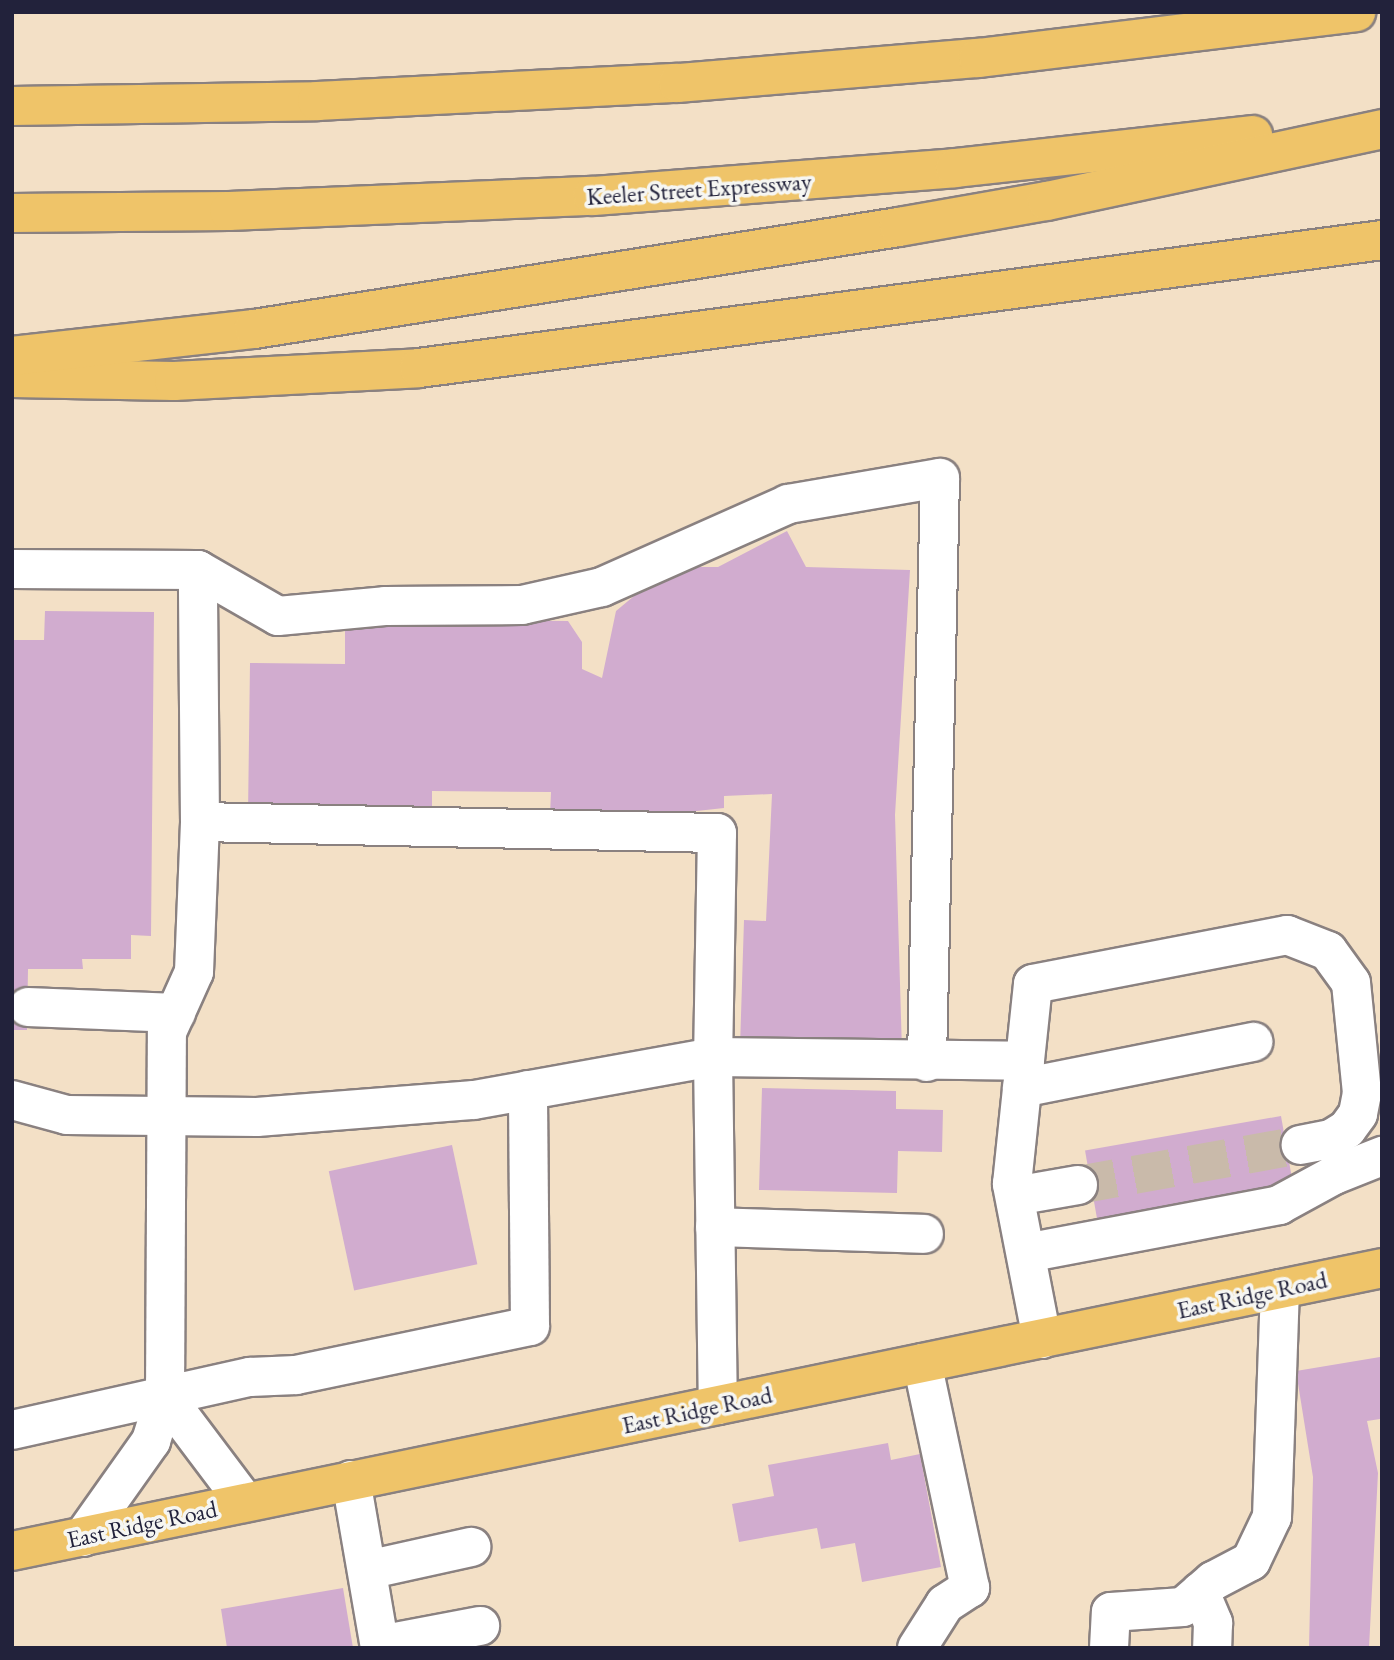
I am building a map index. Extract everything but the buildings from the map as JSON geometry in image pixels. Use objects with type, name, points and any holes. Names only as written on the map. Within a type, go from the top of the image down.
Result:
[{"type":"main road","points":[[12,106],[329,101],[666,84],[990,57],[1356,12]]},
{"type":"main road","name":"Keeler Street Expressway","points":[[12,213],[277,210],[690,190],[1088,154],[1382,117]]},
{"type":"main road","points":[[12,356],[232,332],[923,223],[1382,129]]},
{"type":"main road","points":[[12,378],[200,381],[419,368],[1382,240]]},
{"type":"main road","name":"East Ridge Road","points":[[12,1551],[1382,1268]]},
{"type":"lane","points":[[12,569],[198,570],[278,616],[385,607],[522,605],[602,587],[788,504],[940,478],[927,1062]]},
{"type":"lane","points":[[83,1537],[151,1441],[164,1396],[164,1113],[167,1032],[194,972],[200,822],[198,570]]},
{"type":"lane","points":[[200,822],[717,833],[713,1057],[718,1405]]},
{"type":"lane","points":[[1042,1339],[1015,1196],[1033,984],[1287,934],[1328,951],[1351,983],[1362,1093],[1358,1114],[1347,1129],[1331,1139],[1301,1145]]},
{"type":"lane","points":[[28,1007],[176,1013]]},
{"type":"lane","points":[[12,1100],[67,1115],[164,1113],[257,1117],[474,1100],[713,1057],[927,1062],[1024,1075],[1253,1042]]},
{"type":"lane","points":[[12,1430],[250,1377],[296,1375],[530,1326],[528,1090]]},
{"type":"lane","points":[[1026,1253],[1279,1205],[1382,1156]]},
{"type":"lane","points":[[1015,1196],[1079,1185]]},
{"type":"lane","points":[[715,1227],[923,1234]]},
{"type":"lane","points":[[1109,1648],[1111,1612],[1183,1608],[1200,1592],[1251,1561],[1272,1517],[1280,1289]]},
{"type":"lane","points":[[917,1648],[945,1604],[970,1588],[922,1363]]},
{"type":"lane","points":[[164,1396],[245,1502]]},
{"type":"lane","points":[[351,1480],[380,1646],[480,1626]]},
{"type":"lane","points":[[367,1570],[471,1547]]},
{"type":"lane","points":[[1200,1592],[1213,1623],[1212,1648]]},
{"type":"tunnel","points":[[1078,1185],[1301,1145]]}]
